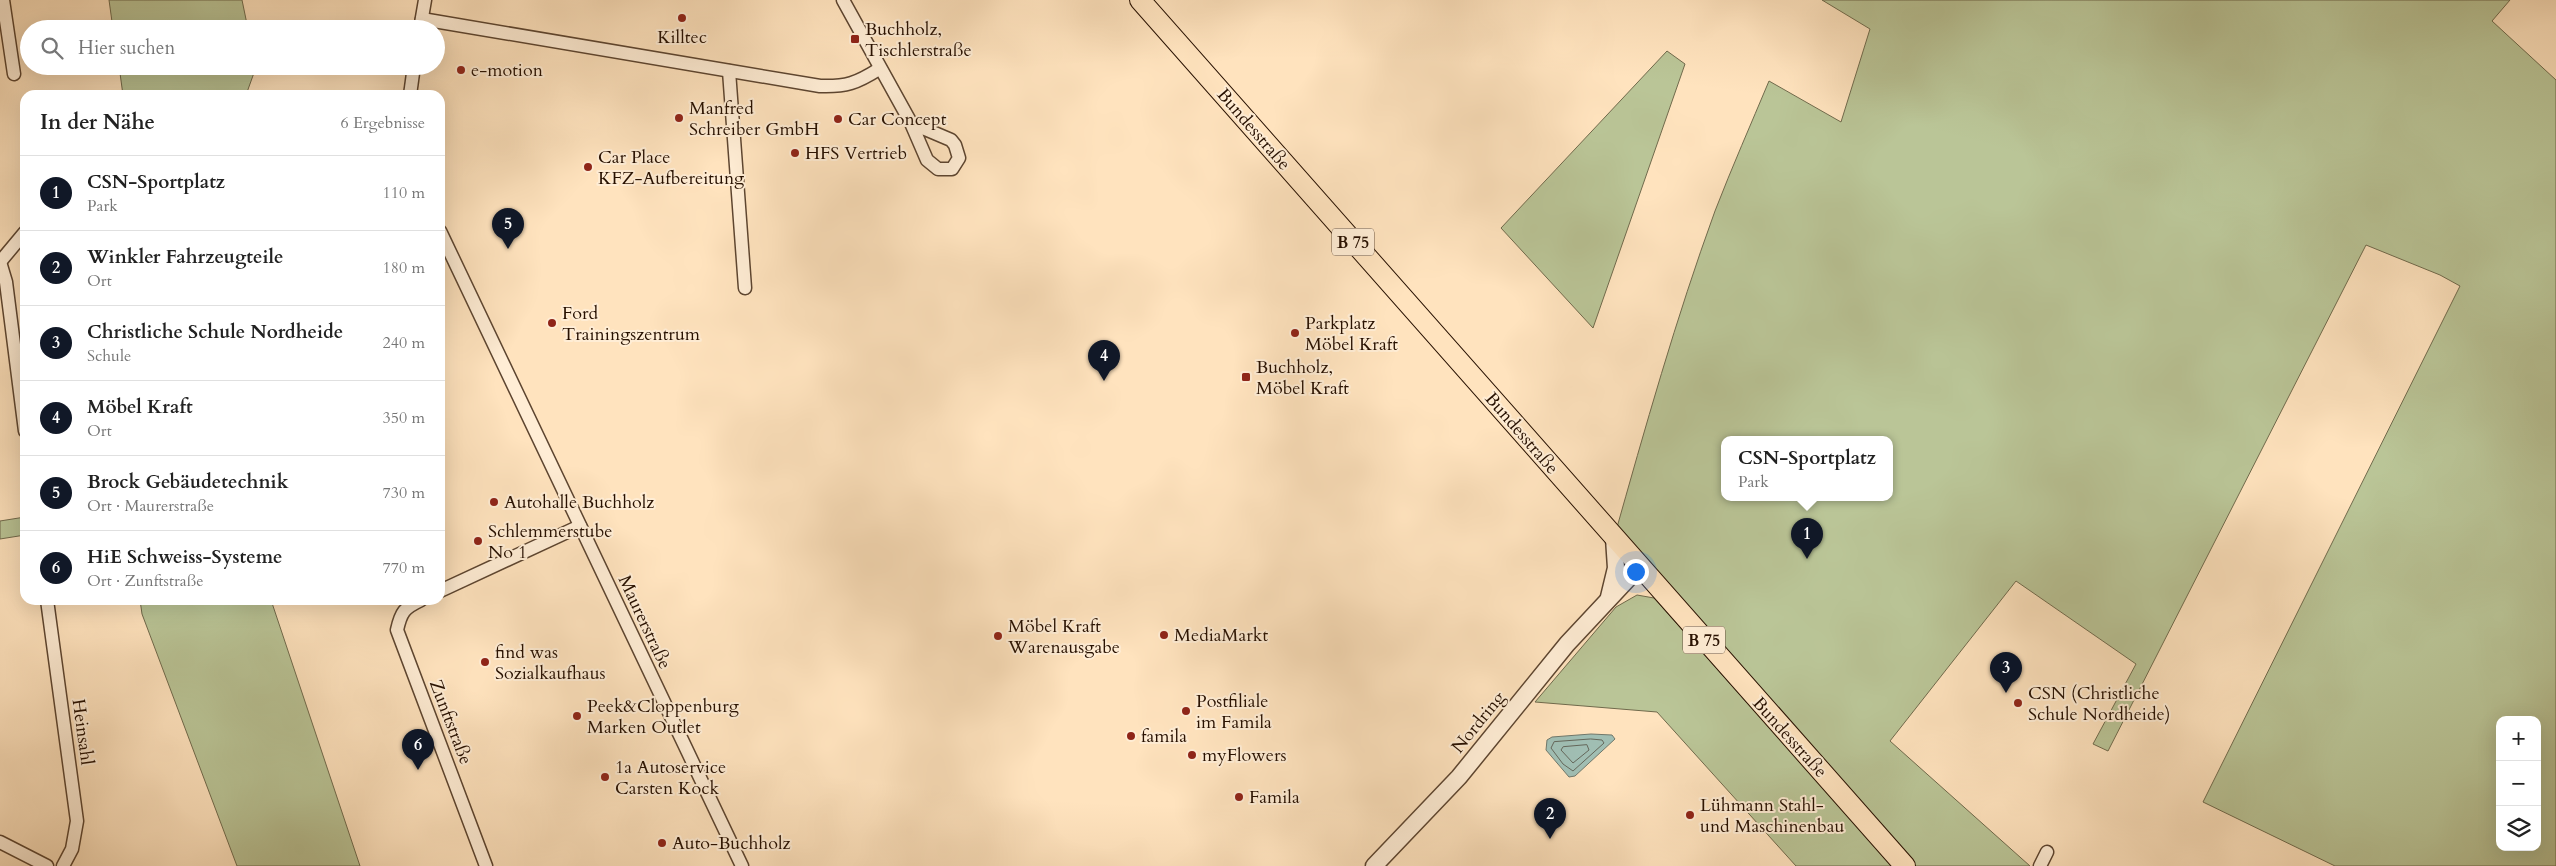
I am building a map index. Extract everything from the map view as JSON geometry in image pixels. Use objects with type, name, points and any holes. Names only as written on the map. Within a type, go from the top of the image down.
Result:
[{"type":"main road","name":"Bundesstraße","points":[[1140,0],[1905,866]]},
{"type":"street","points":[[3,0],[14,74]]},
{"type":"street","points":[[422,20],[425,0]]},
{"type":"street","points":[[843,0],[879,70],[911,123]]},
{"type":"street","points":[[445,28],[820,86],[842,87],[860,81],[879,70]]},
{"type":"street","points":[[729,71],[745,288]]},
{"type":"street","points":[[411,90],[413,75]]},
{"type":"street","points":[[20,238],[0,262],[6,282],[20,392]]},
{"type":"street","name":"Maurerstraße","points":[[445,242],[742,866]]},
{"type":"street","points":[[445,589],[580,526]]},
{"type":"street","name":"Nordring","points":[[1608,599],[1616,568],[1614,538]]},
{"type":"street","name":"Nordring","points":[[1374,866],[1459,778],[1567,644],[1608,599],[1644,572]]},
{"type":"street","name":"Heinsahl","points":[[48,605],[77,822],[72,849],[63,866]]},
{"type":"street","name":"Zunftstraße","points":[[411,605],[400,614],[397,630],[486,866]]},
{"type":"street","points":[[0,842],[47,866]]},
{"type":"street","points":[[2040,866],[2047,852]]},
{"type":"green space","points":[[109,0],[242,0],[246,20],[112,20]]},
{"type":"green space","points":[[1822,0],[2510,0],[2492,21],[2556,80],[2556,866],[2335,866],[2203,802],[2460,286],[2440,275],[2366,245],[2108,751],[2093,744],[2136,664],[2016,581],[1890,741],[2030,866],[1905,866],[1614,538],[1661,373],[1687,292],[1721,195],[1769,81],[1841,122],[1870,29]]},
{"type":"green space","points":[[1667,51],[1685,64],[1593,328],[1501,228]]},
{"type":"green space","points":[[120,75],[253,75],[248,90],[122,90]]},
{"type":"green space","points":[[20,518],[20,536],[0,539],[0,521]]},
{"type":"green space","points":[[1637,595],[1654,598],[1892,866],[1796,866],[1657,712],[1535,702],[1616,607]]},
{"type":"green space","points":[[141,605],[273,605],[360,866],[237,866],[142,614]]},
{"type":"water","points":[[1591,734],[1612,735],[1615,739],[1575,776],[1569,777],[1546,750],[1547,740],[1552,737]]},
{"type":"place","name":"Killtec","points":[[682,18]]},
{"type":"place","name":"Buchholz, Tischlerstraße","points":[[855,39]]},
{"type":"place","name":"e-motion","points":[[461,70]]},
{"type":"place","name":"Manfred Schreiber GmbH","points":[[679,118]]},
{"type":"place","name":"Car Concept","points":[[838,119]]},
{"type":"place","name":"HFS Vertrieb","points":[[795,153]]},
{"type":"place","name":"Car Place KFZ-Aufbereitung","points":[[588,167]]},
{"type":"place","name":"Brock Gebäudetechnik","points":[[508,249]]},
{"type":"place","name":"Ford Trainingszentrum","points":[[552,323]]},
{"type":"place","name":"Parkplatz Möbel Kraft","points":[[1295,333]]},
{"type":"place","name":"Buchholz, Möbel Kraft","points":[[1246,377]]},
{"type":"place","name":"Möbel Kraft","points":[[1104,381]]},
{"type":"place","name":"Autohalle Buchholz","points":[[494,502]]},
{"type":"place","name":"Schlemmerstube No 1","points":[[478,541]]},
{"type":"place","name":"CSN-Sportplatz","points":[[1807,559]]},
{"type":"place","name":"MediaMarkt","points":[[1164,635]]},
{"type":"place","name":"Möbel Kraft Warenausgabe","points":[[998,636]]},
{"type":"place","name":"find was Sozialkaufhaus","points":[[485,662]]},
{"type":"place","name":"Christliche Schule Nordheide","points":[[2006,693]]},
{"type":"place","name":"CSN (Christliche Schule Nordheide)","points":[[2018,703]]},
{"type":"place","name":"Postfiliale im Famila","points":[[1186,711]]},
{"type":"place","name":"Peek&Cloppenburg Marken Outlet","points":[[577,716]]},
{"type":"place","name":"famila","points":[[1131,736]]},
{"type":"place","name":"myFlowers","points":[[1192,755]]},
{"type":"place","name":"HiE Schweiss-Systeme","points":[[418,770]]},
{"type":"place","name":"1a Autoservice Carsten Kock","points":[[605,777]]},
{"type":"place","name":"Famila","points":[[1239,797]]},
{"type":"place","name":"Lühmann Stahl- und Maschinenbau","points":[[1690,815]]},
{"type":"place","name":"Winkler Fahrzeugteile","points":[[1550,839]]},
{"type":"place","name":"Auto-Buchholz","points":[[662,843]]}]
